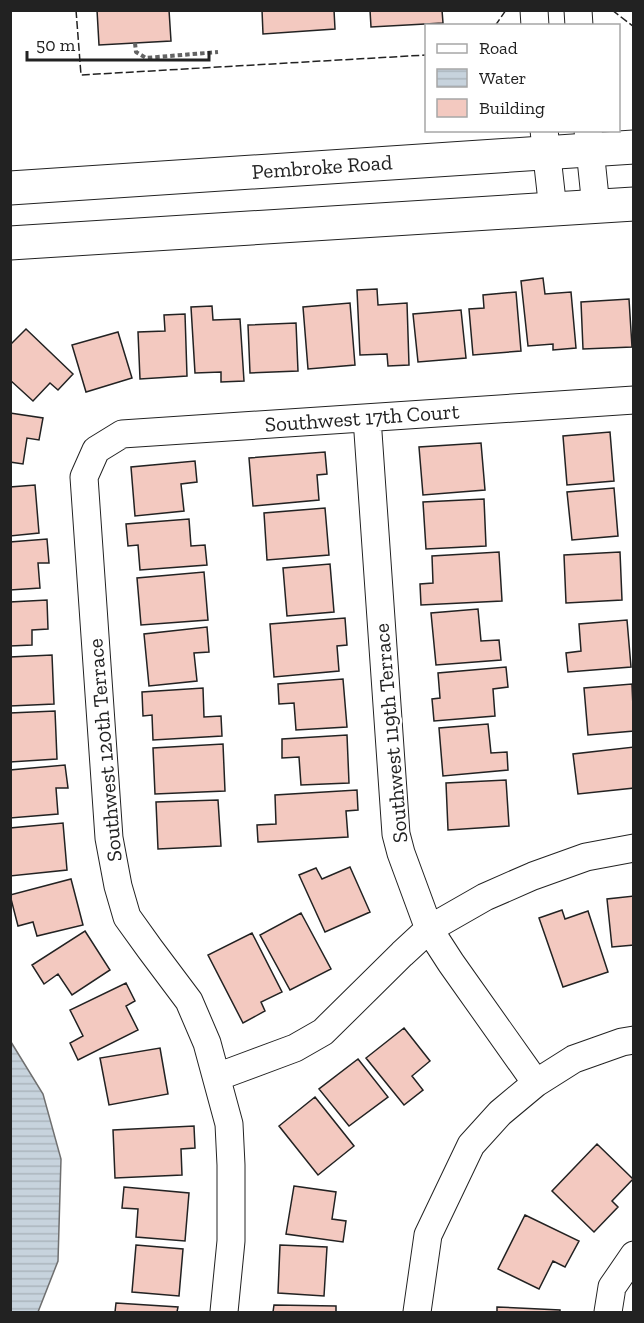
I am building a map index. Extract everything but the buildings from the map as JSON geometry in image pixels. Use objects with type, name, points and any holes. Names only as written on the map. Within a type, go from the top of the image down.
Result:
[{"type":"main road","name":"Pembroke Road","points":[[10,188],[545,142],[589,140],[633,147]]},
{"type":"main road","points":[[10,243],[633,204]]},
{"type":"street","points":[[589,140],[596,207]]},
{"type":"street","points":[[545,142],[553,210]]},
{"type":"street","name":"Southwest 17th Court","points":[[96,450],[122,434],[633,400]]},
{"type":"street","name":"Southwest 119th Terrace","points":[[367,418],[396,834],[429,929],[536,1083]]},
{"type":"street","name":"Southwest 120th Terrace","points":[[96,450],[84,477],[109,838],[127,917],[189,1001],[207,1043],[229,1124],[231,1241],[224,1312]]},
{"type":"street","points":[[217,1077],[296,1048],[323,1032],[429,929],[485,897],[586,856],[633,848]]},
{"type":"street","points":[[417,1312],[429,1235],[471,1145],[500,1113],[536,1083],[574,1059],[633,1040]]},
{"type":"street","points":[[608,1312],[612,1287],[633,1255]]},
{"type":"path","points":[[135,43],[136,52],[147,58],[218,52]]},
{"type":"water","points":[[11,1042],[43,1094],[61,1159],[58,1261],[38,1312],[11,1312]]},
{"type":"fence","points":[[76,10],[81,75],[425,55]]},
{"type":"fence","points":[[496,24],[506,10]]},
{"type":"fence","points":[[612,10],[634,27]]}]
